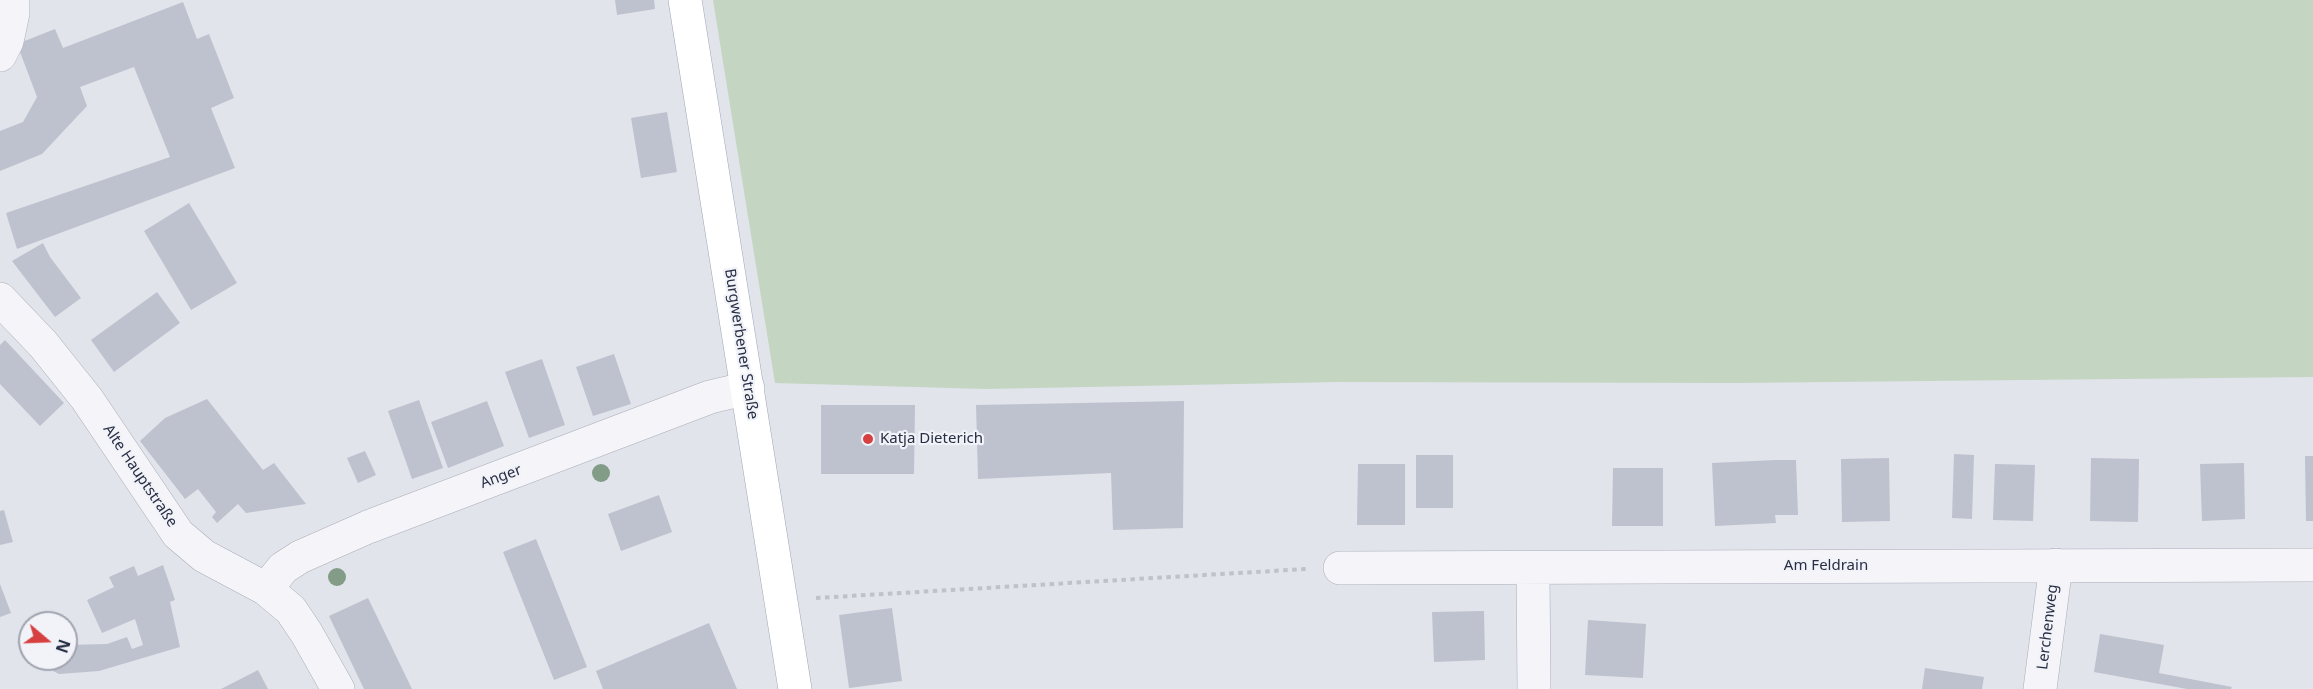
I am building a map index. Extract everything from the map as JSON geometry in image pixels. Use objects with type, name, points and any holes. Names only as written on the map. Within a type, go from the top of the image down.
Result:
[{"type":"main road","name":"Burgwerbener Straße","points":[[685,0],[795,689]]},
{"type":"street","points":[[0,55],[7,41],[13,13],[13,0]]},
{"type":"street","name":"Alte Hauptstraße","points":[[0,299],[42,344],[87,399],[178,534],[204,556],[266,590],[291,610],[338,689]]},
{"type":"street","name":"Anger","points":[[266,590],[283,568],[300,557],[368,527],[710,397],[748,388]]},
{"type":"street","name":"Lerchenweg","points":[[2040,689],[2056,565]]},
{"type":"street","name":"Am Feldrain","points":[[1340,568],[2313,565]]},
{"type":"street","points":[[1533,568],[1534,689]]},
{"type":"path","points":[[781,602],[1000,586],[1340,568]]},
{"type":"green space","points":[[713,0],[2313,0],[2313,377],[1735,383],[1338,382],[985,389],[775,383]]},
{"type":"building","points":[[615,0],[654,0],[655,9],[617,15]]},
{"type":"building","points":[[183,2],[197,39],[209,34],[234,98],[211,108],[235,168],[17,249],[6,213],[170,157],[134,67],[80,87],[87,106],[42,154],[0,171],[0,131],[23,122],[37,97],[17,44],[55,29],[63,48]]},
{"type":"building","points":[[667,112],[677,172],[641,178],[631,118]]},
{"type":"building","points":[[189,203],[237,283],[191,310],[144,231]]},
{"type":"building","points":[[43,243],[50,257],[81,298],[55,317],[12,261]]},
{"type":"building","points":[[157,292],[180,323],[114,372],[91,340]]},
{"type":"building","points":[[5,340],[64,403],[40,426],[0,384],[0,345]]},
{"type":"building","points":[[614,354],[631,404],[593,416],[576,367]]},
{"type":"building","points":[[542,359],[565,425],[529,438],[505,372]]},
{"type":"building","points":[[207,399],[263,470],[274,463],[306,504],[246,513],[238,504],[217,523],[212,517],[216,512],[198,489],[185,499],[140,441],[165,418]]},
{"type":"building","points":[[419,400],[443,468],[412,479],[388,411]]},
{"type":"building","points":[[487,401],[504,446],[448,468],[431,422]]},
{"type":"building","points":[[1184,401],[1183,528],[1113,530],[1111,473],[978,479],[976,405]]},
{"type":"building","name":"Katja Dieterich","points":[[821,405],[915,405],[914,474],[821,474]]},
{"type":"building","points":[[365,451],[376,475],[358,483],[347,458]]},
{"type":"building","points":[[1954,454],[1974,455],[1972,519],[1952,518]]},
{"type":"building","points":[[1416,455],[1453,455],[1453,508],[1416,508]]},
{"type":"building","points":[[2305,456],[2313,456],[2313,521],[2306,521]]},
{"type":"building","points":[[1889,458],[1890,521],[1842,522],[1841,459]]},
{"type":"building","points":[[2091,458],[2139,459],[2138,522],[2090,521]]},
{"type":"building","points":[[1796,460],[1798,515],[1775,515],[1776,523],[1715,526],[1712,463]]},
{"type":"building","points":[[2244,463],[2245,519],[2202,521],[2200,464]]},
{"type":"building","points":[[1358,464],[1405,464],[1405,525],[1357,525]]},
{"type":"building","points":[[1995,464],[2035,465],[2033,521],[1993,520]]},
{"type":"building","points":[[1613,468],[1663,468],[1663,526],[1612,526]]},
{"type":"building","points":[[659,495],[672,532],[621,551],[608,514]]},
{"type":"building","points":[[4,510],[13,542],[0,545],[0,511]]},
{"type":"building","points":[[536,539],[587,667],[554,680],[503,552]]},
{"type":"building","points":[[163,565],[175,600],[170,602],[180,647],[99,671],[59,674],[53,671],[78,671],[78,645],[107,644],[127,637],[132,649],[143,645],[135,619],[102,633],[87,600],[114,587],[109,577],[134,566],[138,576]]},
{"type":"building","points":[[0,584],[11,613],[0,617]]},
{"type":"building","points":[[368,598],[412,689],[364,689],[329,616]]},
{"type":"building","points":[[892,608],[902,681],[849,688],[839,615]]},
{"type":"building","points":[[1484,611],[1485,660],[1434,662],[1432,612]]},
{"type":"building","points":[[1588,620],[1646,624],[1643,678],[1585,675]]},
{"type":"building","points":[[709,623],[737,689],[603,689],[596,671]]},
{"type":"building","points":[[2100,634],[2164,645],[2159,673],[2232,687],[2231,689],[2187,689],[2094,672]]},
{"type":"building","points":[[1925,668],[1984,677],[1982,689],[1922,689]]},
{"type":"building","points":[[258,670],[268,689],[221,689]]},
{"type":"place","name":"Katja Dieterich","points":[[868,439]]}]
